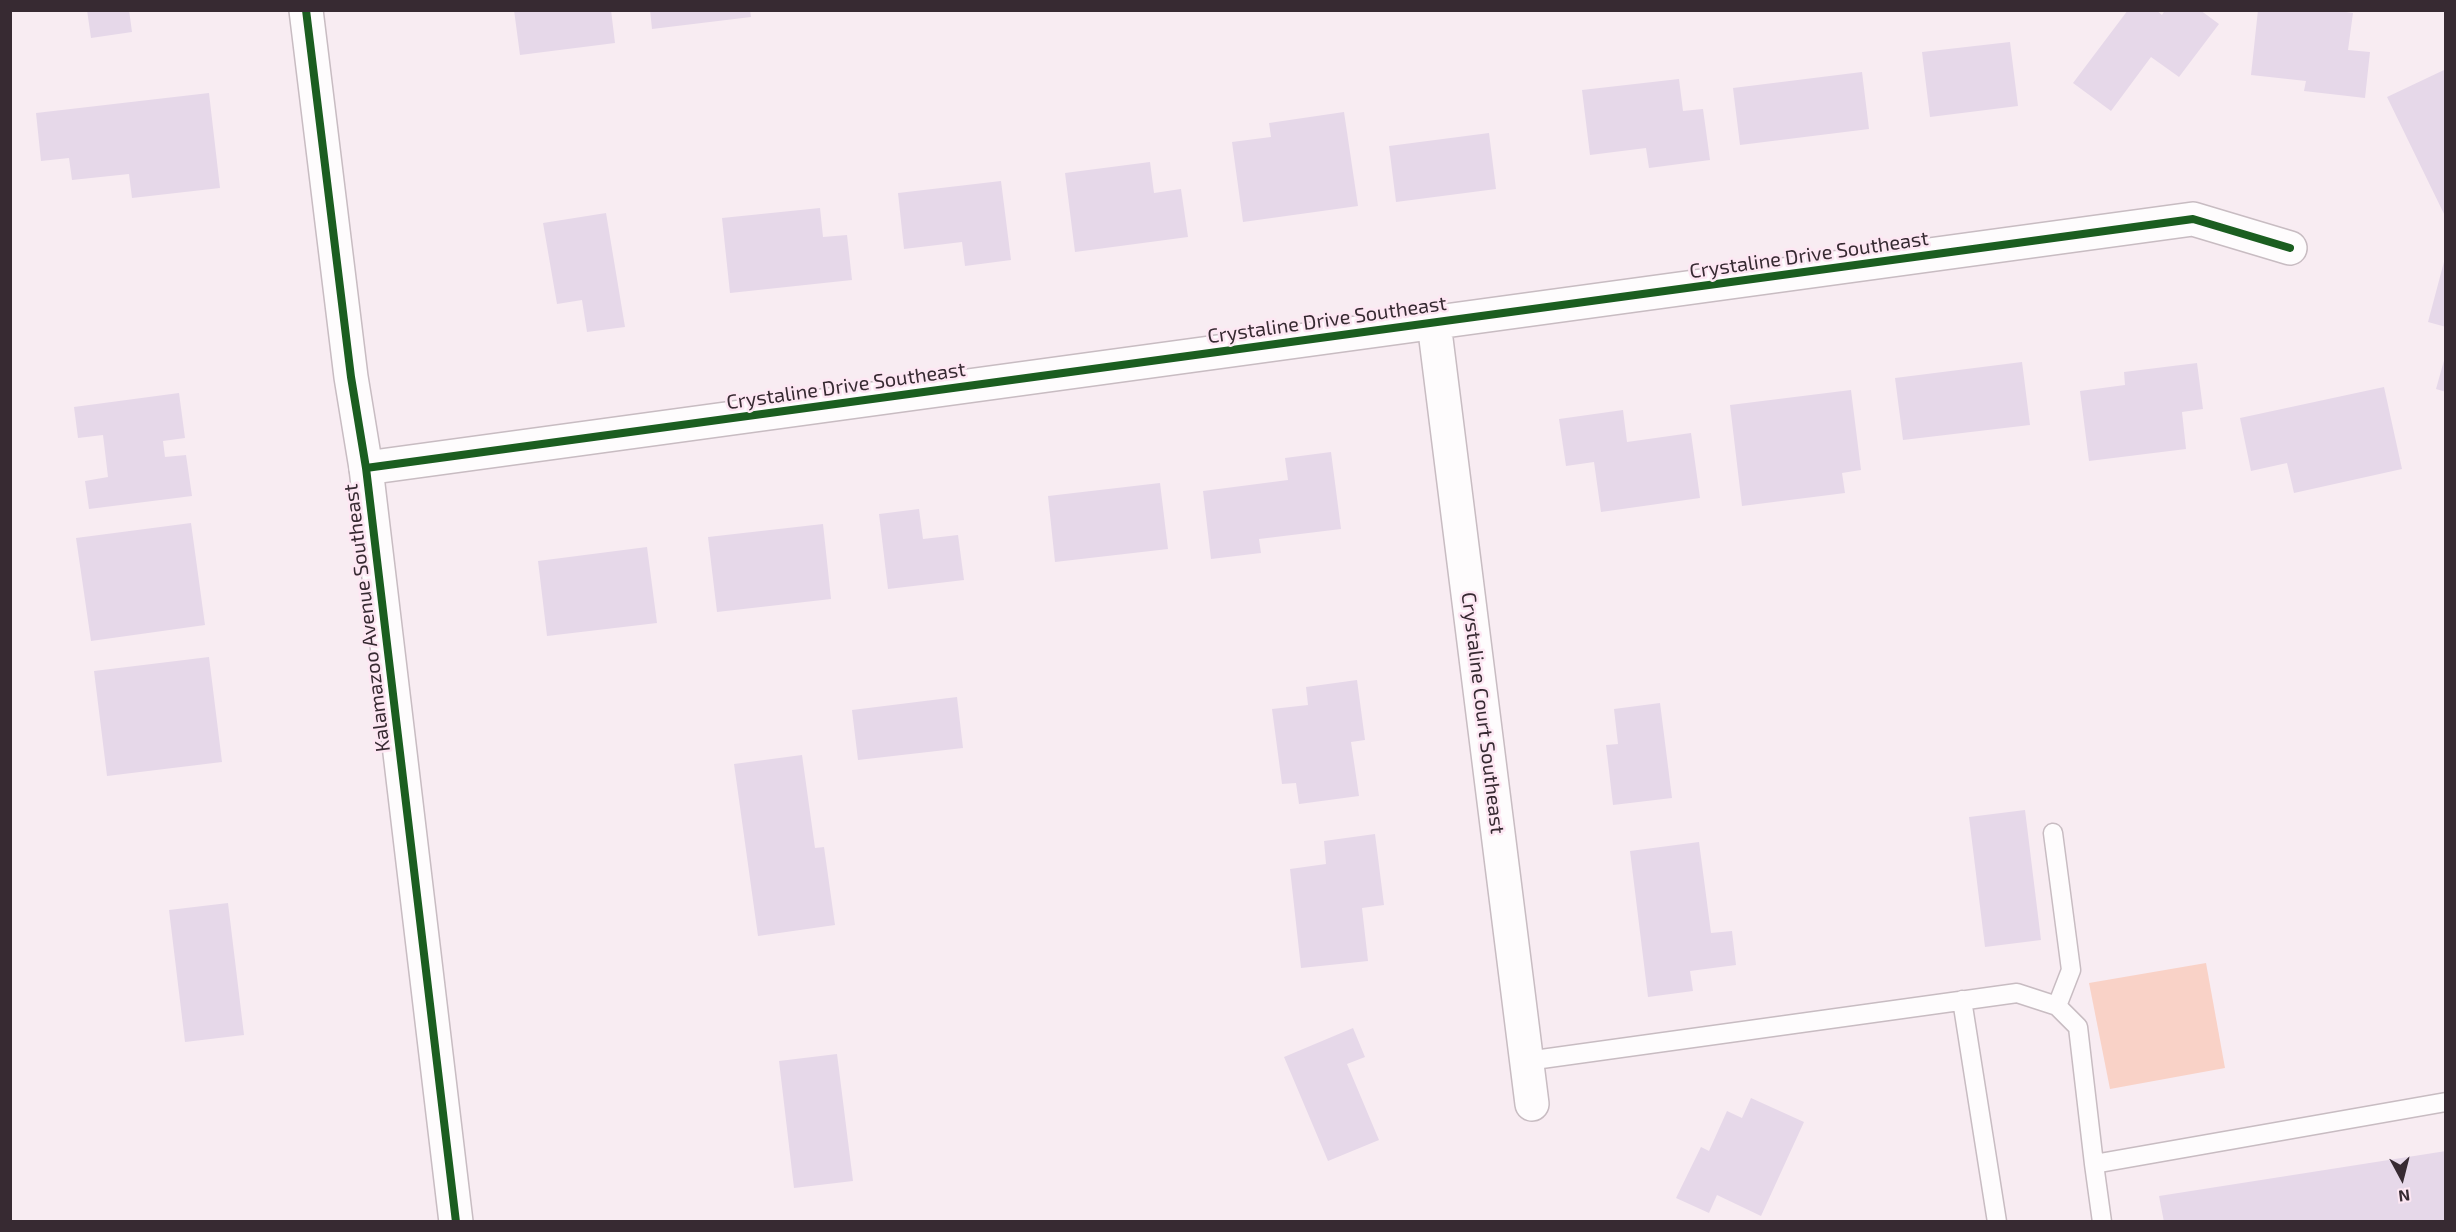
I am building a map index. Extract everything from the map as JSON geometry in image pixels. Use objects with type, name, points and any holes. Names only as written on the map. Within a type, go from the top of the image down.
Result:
[{"type":"street","name":"Kalamazoo Avenue Southeast","points":[[306,10],[351,377],[366,468],[456,1221]]},
{"type":"street","name":"Crystaline Drive Southeast","points":[[366,468],[2193,219],[2290,248]]},
{"type":"street","name":"Crystaline Court Southeast","points":[[1434,323],[1532,1104]]},
{"type":"lane","points":[[2053,833],[2072,970],[2057,1006]]},
{"type":"lane","points":[[1527,1061],[2017,993],[2057,1006],[2078,1027],[2102,1221]]},
{"type":"lane","points":[[1962,1000],[1997,1221]]},
{"type":"lane","points":[[2094,1164],[2445,1102]]},
{"type":"shaded area","points":[[2206,963],[2225,1068],[2110,1089],[2089,983]]},
{"type":"building","points":[[87,10],[129,10],[132,32],[91,38]]},
{"type":"building","points":[[514,10],[611,10],[615,43],[520,55]]},
{"type":"building","points":[[650,10],[750,10],[751,17],[652,29]]},
{"type":"building","points":[[2128,10],[2156,10],[2162,15],[2165,10],[2200,10],[2219,24],[2179,77],[2151,57],[2111,111],[2073,83]]},
{"type":"building","points":[[2258,10],[2332,10],[2353,13],[2348,50],[2370,52],[2365,98],[2304,91],[2306,81],[2251,75]]},
{"type":"building","points":[[2010,42],[2018,106],[1930,117],[1922,52]]},
{"type":"building","points":[[2444,70],[2446,74],[2446,218],[2387,97]]},
{"type":"building","points":[[1862,72],[1869,129],[1740,145],[1733,88]]},
{"type":"building","points":[[1679,79],[1683,111],[1703,109],[1710,160],[1649,168],[1646,148],[1590,155],[1582,90]]},
{"type":"building","points":[[209,93],[220,188],[132,198],[129,174],[72,180],[69,158],[41,161],[36,113]]},
{"type":"building","points":[[1344,112],[1358,206],[1243,222],[1232,142],[1271,137],[1269,123]]},
{"type":"building","points":[[1489,133],[1496,189],[1396,202],[1389,146]]},
{"type":"building","points":[[1150,162],[1154,193],[1181,189],[1188,237],[1075,252],[1065,173]]},
{"type":"building","points":[[1001,181],[1011,260],[965,266],[962,242],[904,249],[898,193]]},
{"type":"building","points":[[820,208],[823,237],[847,235],[852,280],[730,293],[722,218]]},
{"type":"building","points":[[606,213],[625,327],[587,332],[582,300],[557,304],[543,223]]},
{"type":"building","points":[[2446,258],[2446,327],[2428,322]]},
{"type":"building","points":[[2446,357],[2446,392],[2436,389]]},
{"type":"building","points":[[2022,362],[2030,425],[1903,440],[1895,378]]},
{"type":"building","points":[[2197,363],[2203,409],[2182,412],[2186,449],[2089,461],[2080,391],[2125,385],[2124,372]]},
{"type":"building","points":[[2384,387],[2402,469],[2294,493],[2287,463],[2251,471],[2240,418]]},
{"type":"building","points":[[1851,390],[1861,470],[1842,473],[1845,493],[1742,506],[1730,405]]},
{"type":"building","points":[[179,393],[185,438],[163,441],[165,457],[186,455],[192,496],[89,509],[85,481],[108,477],[103,435],[78,438],[74,407]]},
{"type":"building","points":[[1623,410],[1627,442],[1691,433],[1700,498],[1601,512],[1594,462],[1566,466],[1559,419]]},
{"type":"building","points":[[1331,452],[1341,529],[1259,539],[1261,553],[1211,559],[1203,491],[1288,480],[1285,458]]},
{"type":"building","points":[[1160,483],[1168,549],[1055,562],[1048,496]]},
{"type":"building","points":[[919,509],[923,539],[958,535],[964,580],[888,589],[879,514]]},
{"type":"building","points":[[191,523],[205,625],[91,641],[76,538]]},
{"type":"building","points":[[823,524],[831,599],[717,612],[708,537]]},
{"type":"building","points":[[647,547],[657,623],[547,636],[538,561]]},
{"type":"building","points":[[209,657],[222,762],[107,776],[94,671]]},
{"type":"building","points":[[1357,680],[1365,740],[1351,742],[1359,796],[1299,804],[1296,783],[1282,784],[1272,709],[1308,705],[1306,687]]},
{"type":"building","points":[[957,697],[963,748],[858,760],[852,710]]},
{"type":"building","points":[[1660,703],[1672,798],[1613,805],[1606,745],[1618,744],[1614,709]]},
{"type":"building","points":[[802,755],[815,848],[824,847],[835,925],[758,936],[734,764]]},
{"type":"building","points":[[2025,810],[2041,940],[1985,947],[1969,817]]},
{"type":"building","points":[[1375,834],[1384,905],[1362,908],[1368,961],[1301,968],[1290,869],[1326,864],[1324,841]]},
{"type":"building","points":[[1699,842],[1711,933],[1732,931],[1736,965],[1690,971],[1693,991],[1648,997],[1630,851]]},
{"type":"building","points":[[228,903],[244,1035],[185,1042],[169,910]]},
{"type":"building","points":[[1353,1028],[1365,1057],[1347,1064],[1379,1140],[1328,1161],[1284,1057]]},
{"type":"building","points":[[837,1054],[853,1181],[794,1188],[779,1061]]},
{"type":"building","points":[[1751,1098],[1804,1122],[1761,1216],[1717,1195],[1709,1213],[1676,1198],[1701,1147],[1709,1151],[1727,1111],[1742,1118]]},
{"type":"building","points":[[2446,1151],[2446,1222],[2164,1222],[2159,1196]]},
{"type":"cycle path","points":[[306,10],[351,377],[366,468],[456,1222]]},
{"type":"cycle path","points":[[366,468],[2193,219],[2290,248]]}]
